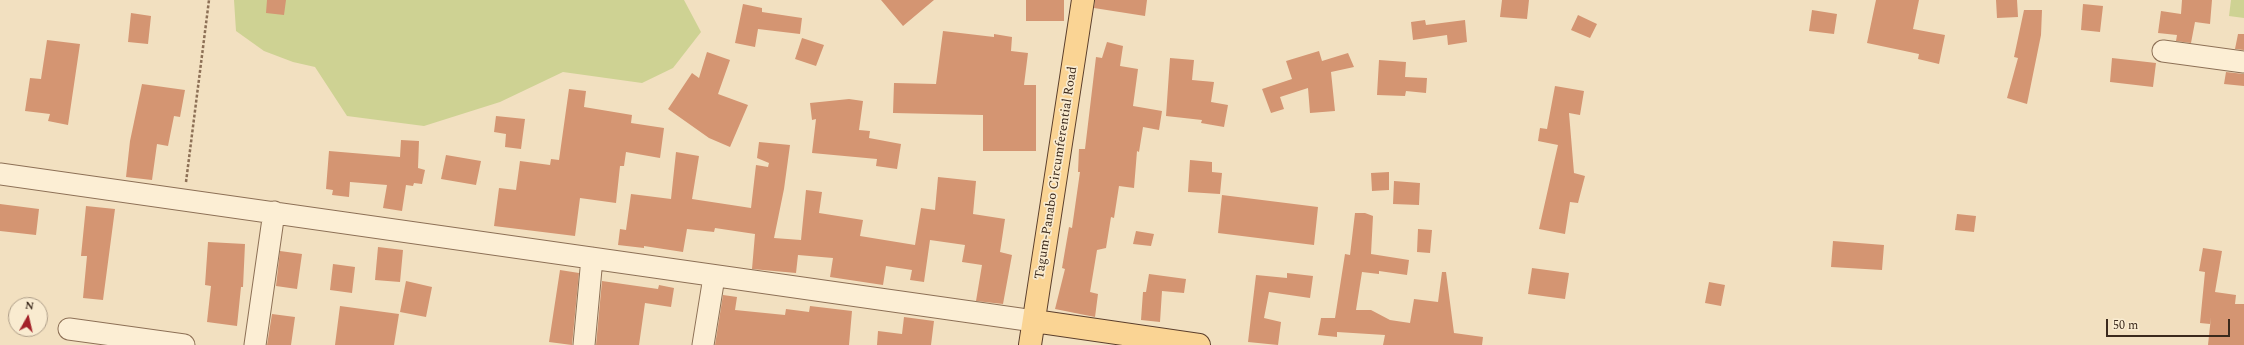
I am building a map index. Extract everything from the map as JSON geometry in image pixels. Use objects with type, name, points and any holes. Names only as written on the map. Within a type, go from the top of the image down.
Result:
[{"type":"main road","name":"Tagum-Panabo Circumferential Road","points":[[1030,345],[1083,0]]},
{"type":"main road","points":[[1034,321],[1199,345]]},
{"type":"street","points":[[2163,51],[2244,62]]},
{"type":"street","points":[[0,174],[274,212],[714,277],[1034,321]]},
{"type":"street","points":[[255,345],[274,212]]},
{"type":"street","points":[[584,345],[592,258]]},
{"type":"street","points":[[703,345],[714,277]]},
{"type":"street","points":[[69,329],[184,345]]},
{"type":"path","points":[[184,200],[209,0]]},
{"type":"green space","points":[[234,0],[684,0],[701,32],[673,68],[642,83],[563,72],[500,102],[424,126],[347,116],[315,67],[293,62],[264,51],[236,31]]},
{"type":"green space","points":[[2231,0],[2244,0],[2244,18],[2229,16]]},
{"type":"building","points":[[267,0],[286,0],[284,15],[266,13]]},
{"type":"building","points":[[881,0],[934,0],[903,26]]},
{"type":"building","points":[[1026,0],[1064,0],[1064,21],[1026,21]]},
{"type":"building","points":[[1095,0],[1147,0],[1145,16],[1094,8]]},
{"type":"building","points":[[1502,0],[1529,0],[1527,19],[1500,17]]},
{"type":"building","points":[[1876,0],[1919,0],[1913,29],[1945,35],[1939,64],[1918,59],[1919,54],[1867,43]]},
{"type":"building","points":[[1996,0],[2017,0],[2018,17],[1997,18]]},
{"type":"building","points":[[2182,0],[2212,0],[2210,24],[2195,22],[2191,43],[2176,41],[2177,35],[2158,33],[2161,11],[2181,14]]},
{"type":"building","points":[[743,4],[762,8],[762,12],[802,18],[800,34],[758,29],[755,47],[735,43]]},
{"type":"building","points":[[2083,4],[2103,6],[2100,32],[2081,30]]},
{"type":"building","points":[[1812,10],[1837,14],[1834,34],[1809,31]]},
{"type":"building","points":[[2024,10],[2042,10],[2041,35],[2027,104],[2007,98],[2018,58],[2014,57]]},
{"type":"building","points":[[131,13],[151,16],[148,44],[128,42]]},
{"type":"building","points":[[1578,15],[1597,24],[1590,38],[1571,30]]},
{"type":"building","points":[[1425,20],[1426,25],[1465,20],[1467,42],[1448,45],[1447,35],[1413,40],[1411,22]]},
{"type":"building","points":[[943,31],[994,37],[994,34],[1012,37],[1011,51],[1028,53],[1024,85],[1036,85],[1036,151],[983,151],[983,115],[893,113],[894,83],[936,84]]},
{"type":"building","points":[[2238,34],[2244,34],[2244,50],[2235,49]]},
{"type":"building","points":[[802,38],[824,45],[816,66],[795,59]]},
{"type":"building","points":[[47,40],[80,44],[68,125],[48,121],[50,114],[25,111],[30,78],[41,79]]},
{"type":"building","points":[[1107,42],[1123,46],[1120,66],[1138,69],[1133,106],[1162,111],[1159,130],[1143,127],[1139,152],[1137,151],[1134,188],[1119,186],[1114,218],[1111,217],[1106,248],[1097,250],[1090,292],[1098,294],[1095,317],[1055,309],[1065,269],[1062,268],[1069,227],[1072,228],[1080,172],[1078,172],[1079,149],[1085,149],[1096,57],[1102,58]]},
{"type":"building","points":[[1319,51],[1322,61],[1348,53],[1354,67],[1331,72],[1335,111],[1310,113],[1308,88],[1280,97],[1284,109],[1271,113],[1262,89],[1292,79],[1286,61]]},
{"type":"building","points":[[707,52],[730,60],[718,94],[748,105],[730,147],[709,138],[668,109],[692,73],[699,78]]},
{"type":"building","points":[[1170,58],[1194,60],[1192,80],[1214,82],[1211,102],[1228,105],[1224,127],[1201,123],[1202,120],[1166,116]]},
{"type":"building","points":[[2112,58],[2156,63],[2153,87],[2110,82]]},
{"type":"building","points":[[1379,60],[1406,62],[1405,77],[1427,78],[1426,93],[1406,91],[1405,96],[1377,95]]},
{"type":"building","points":[[2226,72],[2244,74],[2244,86],[2224,84]]},
{"type":"building","points":[[142,84],[185,90],[180,117],[174,116],[168,146],[157,144],[152,180],[126,177],[130,141]]},
{"type":"building","points":[[1555,86],[1584,91],[1580,115],[1569,113],[1574,173],[1585,176],[1578,203],[1570,202],[1565,234],[1539,229],[1558,145],[1538,141],[1540,128],[1547,129]]},
{"type":"building","points":[[569,89],[586,91],[584,107],[632,115],[631,123],[664,128],[660,158],[626,152],[624,166],[620,166],[616,203],[580,198],[575,236],[494,226],[499,188],[516,190],[520,161],[550,165],[551,159],[559,160]]},
{"type":"building","points":[[849,99],[863,101],[859,130],[870,131],[869,138],[901,144],[897,169],[876,166],[877,159],[812,153],[816,119],[812,120],[810,103]]},
{"type":"building","points":[[496,116],[525,119],[521,149],[505,147],[506,134],[494,132]]},
{"type":"building","points":[[401,140],[419,141],[418,168],[425,170],[422,184],[414,183],[413,186],[406,185],[402,211],[383,208],[387,185],[350,182],[349,197],[332,195],[333,190],[326,189],[329,151],[400,157]]},
{"type":"building","points":[[759,142],[790,145],[784,189],[774,238],[801,240],[806,190],[822,192],[819,213],[863,220],[860,236],[915,245],[921,208],[935,210],[938,177],[976,181],[973,214],[1005,219],[1000,252],[1012,255],[1003,304],[976,301],[982,265],[962,262],[965,245],[930,240],[924,282],[910,280],[912,270],[886,266],[883,285],[830,277],[833,258],[798,255],[796,273],[752,269],[755,234],[715,228],[714,232],[687,229],[683,252],[644,246],[644,248],[618,245],[620,229],[626,230],[631,194],[671,199],[676,152],[699,156],[692,199],[751,208],[756,165],[768,167],[769,163],[757,158]]},
{"type":"building","points":[[446,155],[481,161],[476,185],[441,179]]},
{"type":"building","points":[[1190,160],[1212,162],[1212,172],[1222,173],[1220,194],[1188,192]]},
{"type":"building","points":[[1389,172],[1389,190],[1372,191],[1371,173]]},
{"type":"building","points":[[1394,181],[1420,183],[1419,205],[1393,204]]},
{"type":"building","points":[[1222,195],[1318,207],[1314,245],[1218,233]]},
{"type":"building","points":[[0,204],[39,209],[36,235],[0,231]]},
{"type":"building","points":[[86,206],[115,209],[103,300],[83,298],[87,256],[81,256]]},
{"type":"building","points":[[1355,213],[1365,213],[1373,216],[1371,254],[1409,260],[1407,275],[1379,271],[1379,274],[1362,272],[1356,310],[1371,310],[1390,320],[1410,323],[1414,299],[1438,302],[1442,272],[1446,272],[1454,333],[1483,337],[1482,345],[1383,345],[1385,335],[1337,332],[1337,337],[1318,335],[1321,318],[1335,318],[1345,254],[1350,255]]},
{"type":"building","points":[[1957,214],[1976,216],[1974,232],[1955,230]]},
{"type":"building","points":[[1418,229],[1432,230],[1430,253],[1417,252]]},
{"type":"building","points":[[1136,231],[1154,234],[1151,246],[1133,244]]},
{"type":"building","points":[[1833,241],[1884,245],[1882,270],[1831,267]]},
{"type":"building","points":[[208,242],[245,244],[243,287],[241,287],[237,326],[207,322],[211,286],[205,285]]},
{"type":"building","points":[[378,247],[403,250],[400,282],[375,280]]},
{"type":"building","points":[[2203,248],[2222,251],[2215,292],[2236,295],[2235,304],[2244,304],[2244,345],[2208,345],[2211,317],[2210,324],[2200,323],[2205,272],[2199,271]]},
{"type":"building","points":[[280,251],[302,254],[297,289],[276,286]]},
{"type":"building","points":[[333,264],[355,267],[352,293],[330,290]]},
{"type":"building","points":[[1532,268],[1569,273],[1565,299],[1528,294]]},
{"type":"building","points":[[560,270],[579,273],[572,345],[549,342]]},
{"type":"building","points":[[1287,273],[1313,276],[1310,298],[1269,292],[1264,318],[1281,322],[1278,345],[1248,342],[1256,275],[1287,278]]},
{"type":"building","points":[[1149,274],[1186,279],[1184,293],[1162,291],[1160,322],[1141,320],[1143,292],[1146,292]]},
{"type":"building","points":[[406,281],[432,287],[426,317],[400,312]]},
{"type":"building","points":[[602,281],[658,289],[659,285],[674,288],[671,307],[645,303],[639,345],[596,345]]},
{"type":"building","points":[[1709,282],[1725,285],[1721,306],[1705,303]]},
{"type":"building","points":[[723,295],[737,297],[735,310],[785,315],[786,309],[809,312],[810,306],[852,311],[849,345],[715,345]]},
{"type":"building","points":[[340,306],[399,314],[394,345],[335,345]]},
{"type":"building","points":[[272,314],[295,317],[291,345],[267,345]]},
{"type":"building","points":[[904,317],[934,321],[931,345],[877,345],[878,331],[902,334]]}]
